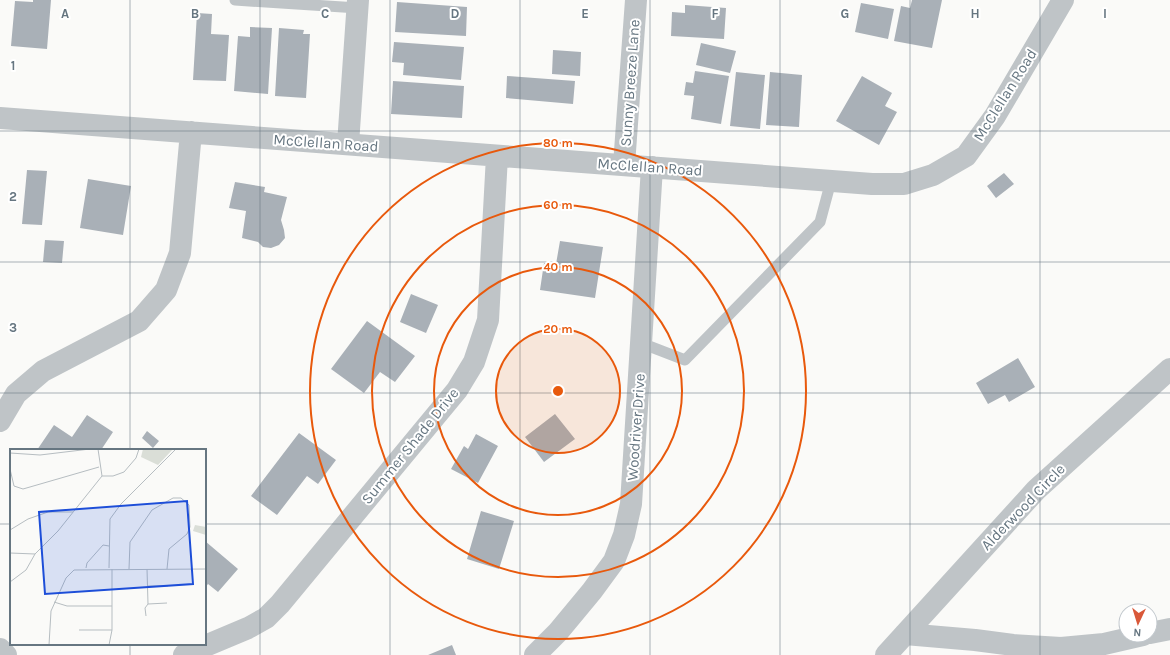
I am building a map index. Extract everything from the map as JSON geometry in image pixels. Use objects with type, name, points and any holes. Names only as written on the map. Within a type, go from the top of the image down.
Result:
[{"type":"street","name":"Sunny Breeze Lane","points":[[624,165],[636,0]]},
{"type":"street","name":"McClellan Road","points":[[0,118],[652,168],[872,184],[904,184],[932,175],[966,156],[995,116],[1063,0]]},
{"type":"street","points":[[348,144],[358,4]]},
{"type":"street","points":[[0,421],[16,394],[43,371],[139,321],[166,290],[180,253],[191,132]]},
{"type":"street","name":"Summer Shade Drive","points":[[184,655],[248,628],[266,618],[280,604],[457,390],[474,362],[488,320],[497,156]]},
{"type":"street","name":"Woodriver Drive","points":[[536,655],[558,632],[592,591],[614,561],[624,535],[631,504],[652,168]]},
{"type":"street","name":"Alderwood Circle","points":[[886,655],[1036,490],[1170,369]]},
{"type":"street","points":[[1158,631],[1170,629]]},
{"type":"street","points":[[905,634],[1013,645],[1061,648],[1104,644],[1118,641]]},
{"type":"street","points":[[0,649],[6,655]]},
{"type":"lane","points":[[235,0],[358,4]]},
{"type":"lane","points":[[641,343],[684,360],[820,222],[831,181]]},
{"type":"building","points":[[33,0],[51,0],[47,49],[11,46],[15,1],[33,2]]},
{"type":"building","points":[[912,0],[942,0],[932,48],[894,41],[901,6],[910,8]]},
{"type":"building","points":[[397,2],[467,7],[466,36],[395,32]]},
{"type":"building","points":[[861,3],[894,9],[888,39],[855,32]]},
{"type":"building","points":[[685,5],[726,8],[724,39],[671,36],[672,12],[685,13]]},
{"type":"building","points":[[197,13],[212,14],[211,34],[229,35],[226,81],[193,80]]},
{"type":"building","points":[[250,27],[272,28],[268,94],[234,91],[238,36],[250,37]]},
{"type":"building","points":[[279,28],[304,30],[303,34],[310,34],[306,98],[275,96]]},
{"type":"building","points":[[394,42],[464,47],[461,80],[403,75],[404,63],[392,62]]},
{"type":"building","points":[[701,43],[736,51],[730,73],[696,65]]},
{"type":"building","points":[[553,50],[581,52],[580,76],[552,74]]},
{"type":"building","points":[[695,71],[729,76],[721,124],[691,119],[694,96],[684,95],[686,82],[693,83]]},
{"type":"building","points":[[736,72],[765,75],[760,129],[730,126]]},
{"type":"building","points":[[770,72],[802,75],[799,127],[766,125]]},
{"type":"building","points":[[507,76],[575,81],[573,104],[506,98]]},
{"type":"building","points":[[862,76],[892,93],[885,106],[897,112],[879,145],[836,121]]},
{"type":"building","points":[[393,81],[464,86],[462,118],[391,114]]},
{"type":"building","points":[[27,170],[47,171],[42,225],[22,224]]},
{"type":"building","points":[[1004,173],[1014,184],[996,198],[987,186]]},
{"type":"building","points":[[88,179],[131,186],[123,235],[80,228]]},
{"type":"building","points":[[235,182],[265,187],[264,192],[287,197],[281,220],[285,238],[279,245],[271,248],[263,247],[258,242],[242,238],[246,211],[229,208]]},
{"type":"building","points":[[45,240],[64,241],[62,263],[43,262]]},
{"type":"building","points":[[560,241],[603,247],[595,298],[540,290],[544,263],[556,264]]},
{"type":"building","points":[[411,294],[438,305],[426,333],[400,322]]},
{"type":"building","points":[[367,321],[415,356],[395,382],[380,372],[364,393],[331,369]]},
{"type":"building","points":[[1018,358],[1035,387],[1009,402],[1005,395],[988,404],[976,383]]},
{"type":"building","points":[[555,414],[575,439],[544,462],[525,437]]},
{"type":"building","points":[[87,415],[113,432],[102,449],[38,449],[54,425],[72,437]]},
{"type":"building","points":[[147,431],[159,441],[153,448],[142,438]]},
{"type":"building","points":[[299,433],[336,460],[318,484],[307,476],[277,515],[251,496]]},
{"type":"building","points":[[476,434],[498,446],[478,483],[451,469],[464,446],[468,449]]},
{"type":"building","points":[[481,511],[514,521],[499,569],[467,559]]},
{"type":"building","points":[[206,542],[238,569],[218,592],[208,584],[206,587]]},
{"type":"building","points":[[452,645],[456,655],[428,655]]}]
